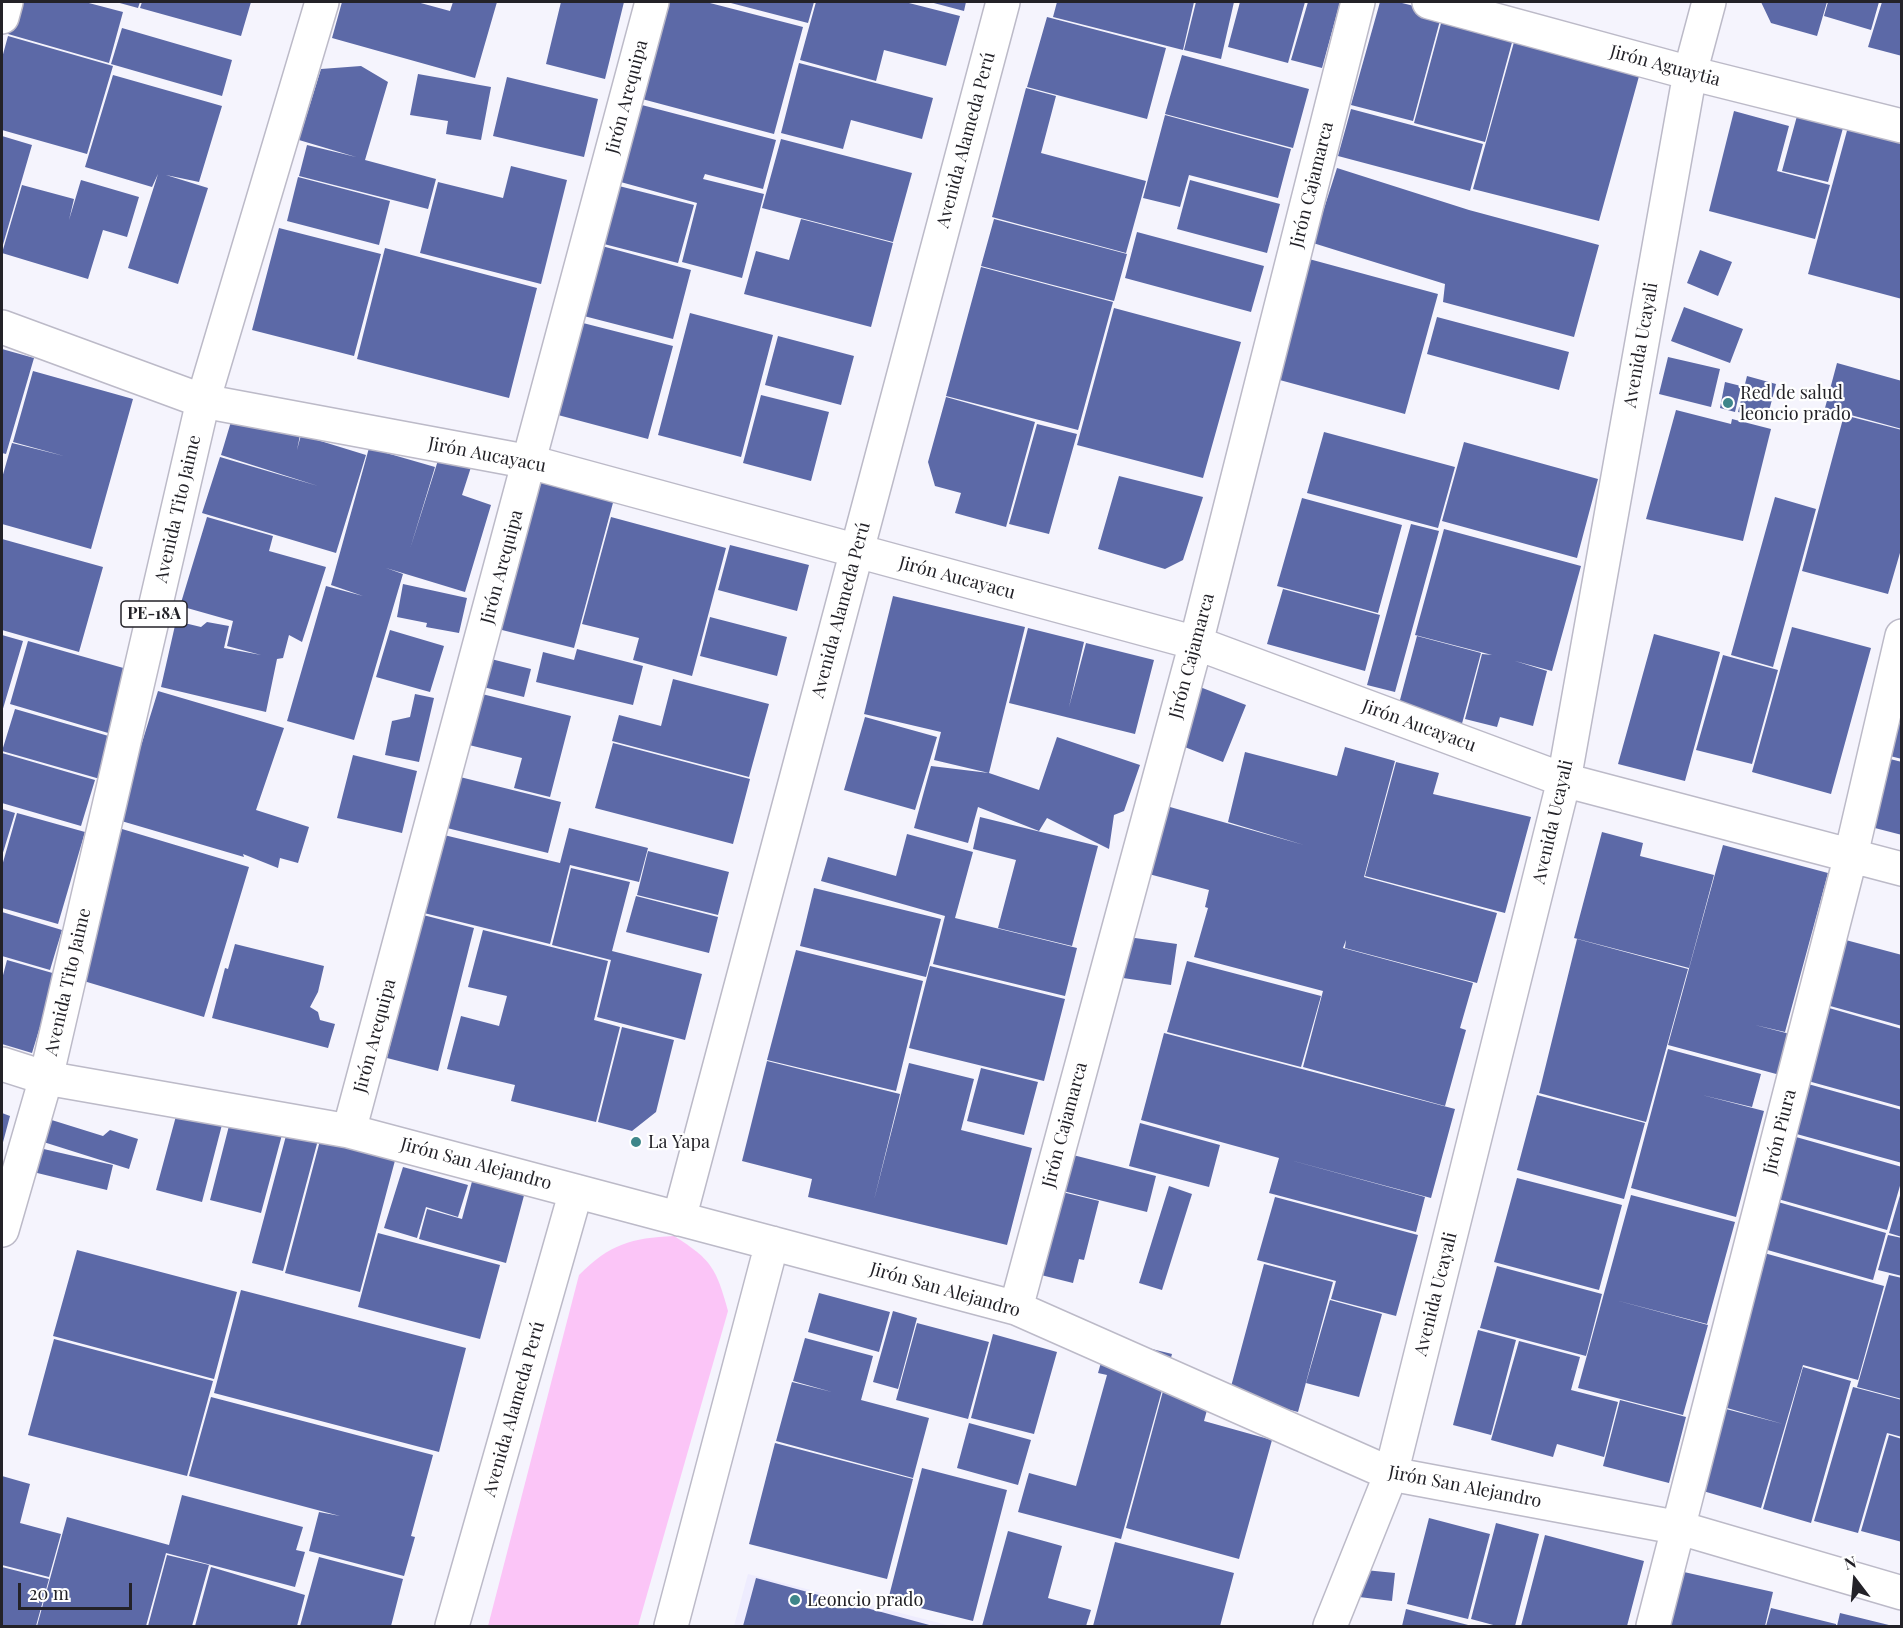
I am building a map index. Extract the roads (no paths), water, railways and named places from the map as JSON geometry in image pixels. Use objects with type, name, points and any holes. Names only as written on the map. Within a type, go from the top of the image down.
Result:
[{"type":"main road","points":[[2,17],[6,2]]},
{"type":"main road","name":"Avenida Tito Jaime","points":[[2,1230],[46,1078],[203,401],[322,2]]},
{"type":"main road","name":"Jirón Arequipa","points":[[349,1131],[652,2]]},
{"type":"main road","name":"Avenida Alameda Perú","points":[[679,1218],[1003,2]]},
{"type":"main road","name":"Jirón Cajamarca","points":[[1016,1308],[1196,643],[1358,2]]},
{"type":"main road","name":"Jirón Aguaytia","points":[[1429,2],[1689,73],[1902,126]]},
{"type":"main road","name":"Avenida Ucayali","points":[[1330,1626],[1391,1474],[1564,780],[1689,73],[1709,2]]},
{"type":"main road","name":"Jirón Aucayacu","points":[[2,327],[203,401],[530,462],[1196,643],[1564,780],[1902,869]]},
{"type":"main road","name":"Jirón Piura","points":[[1653,1626],[1851,855],[1902,636]]},
{"type":"main road","name":"Jirón San Alejandro","points":[[2,1065],[46,1078],[349,1131],[1016,1308],[1391,1474],[1680,1528],[1902,1593]]},
{"type":"main road","name":"Avenida Alameda Perú","points":[[452,1626],[576,1191]]},
{"type":"main road","points":[[671,1626],[772,1243]]},
{"type":"place","name":"Red de salud leoncio prado","points":[[1728,403]]},
{"type":"place","name":"La Yapa","points":[[636,1142]]},
{"type":"place","name":"Leoncio prado","points":[[795,1600]]}]
